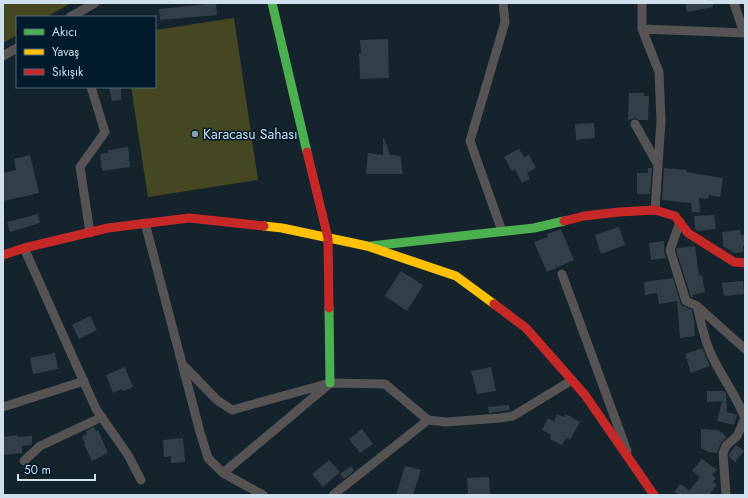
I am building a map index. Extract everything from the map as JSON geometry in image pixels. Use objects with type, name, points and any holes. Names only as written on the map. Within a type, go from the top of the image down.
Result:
[{"type":"street","points":[[72,16],[95,3]]},
{"type":"street","points":[[272,3],[328,238],[330,383]]},
{"type":"street","points":[[502,231],[470,141],[505,22],[504,3]]},
{"type":"street","points":[[642,3],[642,29],[659,72],[661,120],[655,210]]},
{"type":"street","points":[[642,29],[744,33],[734,3]]},
{"type":"street","points":[[3,56],[16,49]]},
{"type":"street","points":[[90,232],[80,166],[105,132],[91,88]]},
{"type":"street","points":[[635,124],[658,165]]},
{"type":"street","points":[[367,246],[534,228],[584,216],[655,210],[675,216],[688,233],[734,262],[745,263]]},
{"type":"street","points":[[3,253],[108,228],[190,218],[282,228],[367,246],[456,276],[526,328],[585,395],[654,495]]},
{"type":"street","points":[[680,222],[670,250],[686,301],[697,306],[745,349]]},
{"type":"street","points":[[145,223],[208,458],[223,473],[263,495]]},
{"type":"street","points":[[24,248],[96,409],[128,455],[141,480]]},
{"type":"street","points":[[562,274],[631,461]]},
{"type":"street","points":[[697,306],[702,329],[711,354],[738,402],[745,418],[737,436],[726,446],[723,453],[726,495]]},
{"type":"street","points":[[182,364],[217,400],[232,410],[330,383],[385,384],[428,420],[446,422],[512,416],[572,380]]},
{"type":"street","points":[[3,407],[84,381]]},
{"type":"street","points":[[223,473],[330,383]]},
{"type":"street","points":[[24,461],[40,446],[102,417]]},
{"type":"street","points":[[332,495],[428,420]]},
{"type":"green space","points":[[3,3],[71,3],[49,16],[16,16],[16,36],[3,43]]},
{"type":"green space","name":"Karacasu Sahası","points":[[234,18],[258,180],[148,197],[131,88],[156,88],[156,30]]},
{"type":"building","points":[[216,3],[217,15],[160,20],[159,9]]},
{"type":"building","points":[[685,3],[713,3],[713,7],[687,12]]},
{"type":"building","points":[[388,39],[389,78],[360,79],[360,40]]},
{"type":"building","points":[[109,88],[121,88],[121,100],[112,101]]},
{"type":"building","points":[[629,93],[644,93],[644,96],[649,96],[648,120],[639,120],[635,118],[628,120]]},
{"type":"building","points":[[594,123],[595,138],[576,140],[575,124]]},
{"type":"building","points":[[383,138],[390,155],[400,156],[403,174],[366,174],[368,153],[383,155]]},
{"type":"building","points":[[128,147],[130,167],[102,171],[100,154],[108,153],[108,150]]},
{"type":"building","points":[[519,149],[524,157],[529,155],[536,168],[527,173],[530,179],[522,183],[515,169],[512,171],[504,157]]},
{"type":"building","points":[[30,155],[39,193],[3,201],[3,173],[16,170],[14,159]]},
{"type":"building","points":[[648,168],[652,168],[650,194],[637,194],[637,173],[648,173]]},
{"type":"building","points":[[664,168],[687,170],[687,172],[723,178],[720,197],[709,195],[708,199],[699,198],[700,212],[692,212],[691,203],[662,200]]},
{"type":"building","points":[[38,214],[40,223],[10,232],[7,222]]},
{"type":"building","points":[[714,215],[716,229],[698,231],[695,229],[694,216]]},
{"type":"building","points":[[619,227],[625,245],[601,254],[595,235]]},
{"type":"building","points":[[561,229],[574,260],[547,272],[534,242],[548,237],[547,234]]},
{"type":"building","points":[[740,230],[741,235],[745,235],[745,246],[743,246],[743,252],[734,253],[723,246],[722,232]]},
{"type":"building","points":[[664,241],[666,258],[651,260],[649,243]]},
{"type":"building","points":[[695,246],[699,276],[702,275],[705,292],[693,295],[693,297],[691,297],[676,250],[677,248]]},
{"type":"building","points":[[401,271],[423,285],[407,311],[385,296]]},
{"type":"building","points":[[673,278],[681,305],[692,310],[695,336],[680,338],[677,301],[659,304],[657,293],[645,295],[644,282]]},
{"type":"building","points":[[743,281],[744,294],[724,296],[722,283]]},
{"type":"building","points":[[90,316],[97,330],[79,339],[72,325]]},
{"type":"building","points":[[702,348],[710,366],[691,373],[685,354]]},
{"type":"building","points":[[55,353],[58,369],[33,374],[30,358]]},
{"type":"building","points":[[125,367],[133,387],[123,391],[122,389],[113,393],[106,375]]},
{"type":"building","points":[[491,367],[496,391],[477,394],[471,371]]},
{"type":"building","points":[[707,391],[724,391],[726,393],[727,412],[737,415],[734,425],[717,421],[722,401],[707,402]]},
{"type":"building","points":[[509,405],[510,410],[489,413],[488,407]]},
{"type":"building","points":[[557,414],[564,417],[566,414],[580,422],[570,440],[566,438],[562,445],[550,439],[551,435],[542,430],[548,418],[554,421]]},
{"type":"building","points":[[94,427],[96,431],[98,430],[108,453],[92,461],[82,437],[87,434],[86,431]]},
{"type":"building","points":[[362,429],[373,444],[360,453],[349,439]]},
{"type":"building","points":[[701,429],[718,430],[726,436],[717,453],[708,452],[701,448]]},
{"type":"building","points":[[17,435],[17,437],[32,436],[32,445],[22,446],[22,453],[3,455],[3,437]]},
{"type":"building","points":[[183,438],[185,462],[171,463],[171,456],[164,457],[163,440]]},
{"type":"building","points":[[736,445],[744,451],[735,462],[729,457],[729,454]]},
{"type":"building","points":[[702,459],[717,470],[712,475],[716,478],[713,482],[717,485],[709,495],[686,495],[700,477],[692,471]]},
{"type":"building","points":[[329,460],[340,472],[323,487],[312,474]]},
{"type":"building","points":[[351,466],[354,471],[344,479],[340,474]]},
{"type":"building","points":[[405,466],[421,470],[413,495],[396,495]]},
{"type":"building","points":[[489,477],[490,495],[468,495],[467,478]]},
{"type":"building","points":[[680,484],[689,490],[686,495],[679,495],[674,492]]},
{"type":"traffic: fast","points":[[272,3],[307,152]]},
{"type":"traffic: fast","points":[[371,246],[534,228],[564,221]]},
{"type":"traffic: fast","points":[[329,308],[330,383]]},
{"type":"traffic: slow","points":[[264,226],[282,228],[367,246],[456,276],[494,304]]},
{"type":"traffic: jam","points":[[307,152],[328,238],[329,308]]},
{"type":"traffic: jam","points":[[564,221],[584,216],[655,210],[675,216],[688,233],[734,262],[745,263]]},
{"type":"traffic: jam","points":[[3,255],[24,248],[108,228],[189,218],[264,226]]},
{"type":"traffic: jam","points":[[494,304],[526,328],[585,395],[654,495]]},
{"type":"place","name":"Karacasu Sahası","points":[[195,134]]}]
